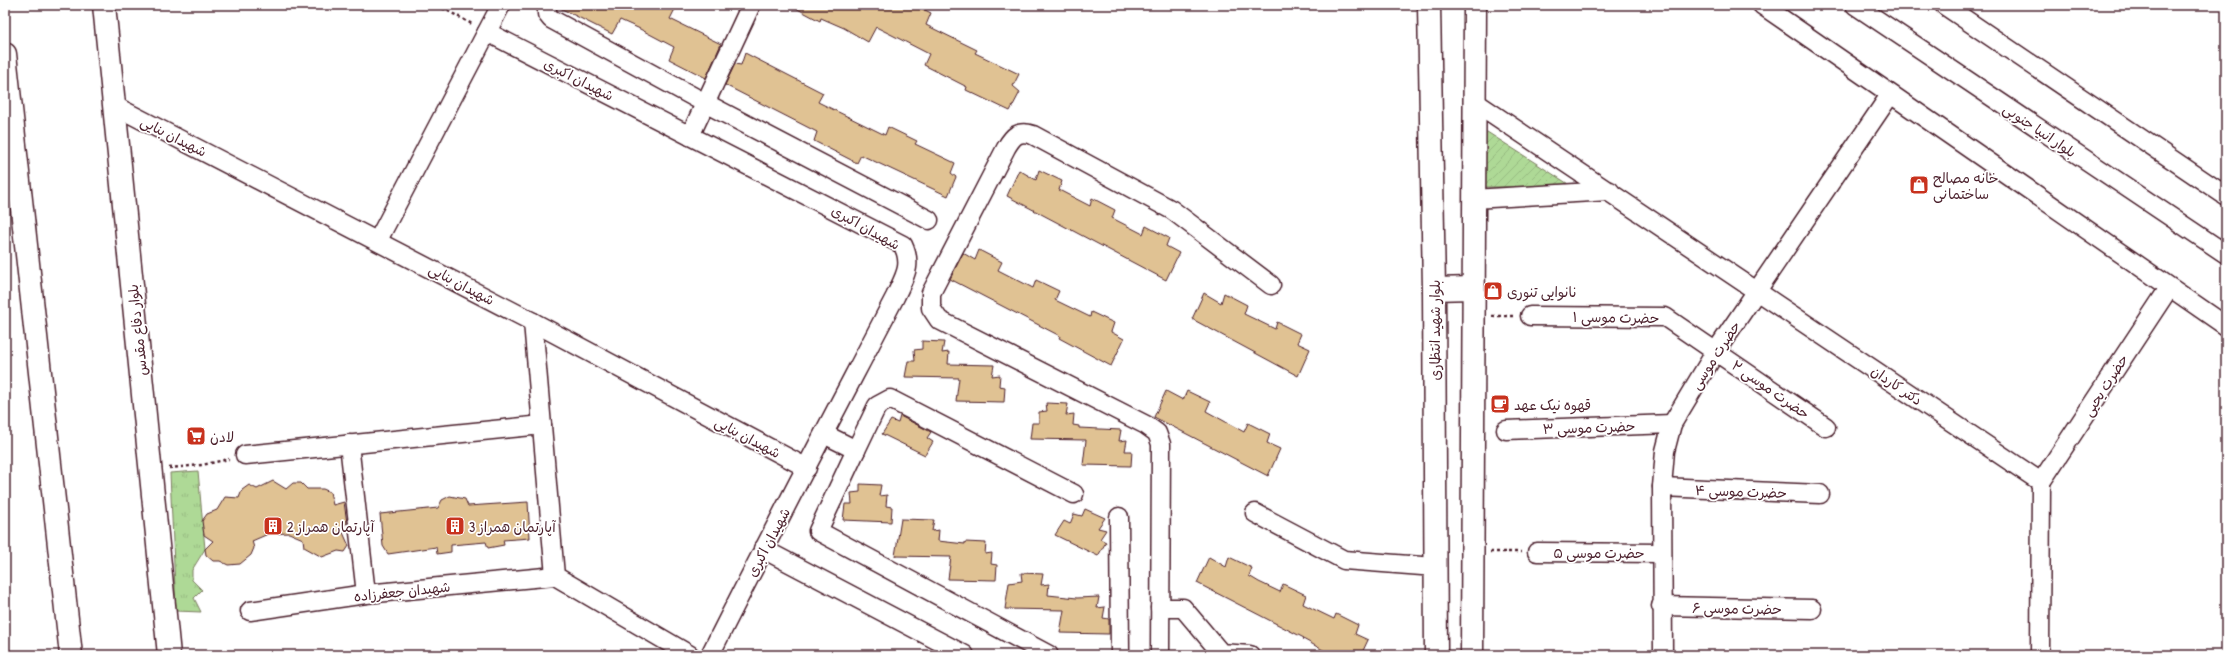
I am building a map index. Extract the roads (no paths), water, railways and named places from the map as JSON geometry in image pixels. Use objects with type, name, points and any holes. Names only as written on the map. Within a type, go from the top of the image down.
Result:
[{"type":"main road","name":"بلوار دفاع مقدس","points":[[104,5],[169,655]]},
{"type":"main road","name":"بلوار شهید انتظاری","points":[[1429,5],[1434,289],[1436,655]]},
{"type":"main road","points":[[1472,655],[1471,552],[1475,5]]},
{"type":"main road","points":[[5,54],[71,655]]},
{"type":"main road","points":[[1434,289],[1473,288]]},
{"type":"street","points":[[378,240],[501,5]]},
{"type":"street","points":[[547,5],[547,14],[551,20],[705,103],[929,220]]},
{"type":"street","points":[[690,136],[751,5]]},
{"type":"street","points":[[1762,5],[2226,326]]},
{"type":"street","name":"بلوار انبیا جنوبی","points":[[1855,5],[2226,254]]},
{"type":"street","points":[[1944,5],[2226,196]]},
{"type":"street","name":"شهیدان اکبری","points":[[487,32],[903,245],[908,256],[908,268],[710,655]]},
{"type":"street","name":"حضرت موسی","points":[[1662,655],[1662,488],[1665,451],[1672,424],[1716,351],[1890,95]]},
{"type":"street","name":"دکتر کاردان","points":[[1475,102],[1610,191],[2041,482]]},
{"type":"street","name":"شهیدان بنایی","points":[[115,106],[378,240],[807,468]]},
{"type":"street","points":[[1160,655],[1161,444],[1156,433],[1146,425],[939,320],[931,308],[931,293],[1006,148],[1013,136],[1020,132],[1033,134],[1172,210],[1271,285]]},
{"type":"street","points":[[1473,199],[1610,191]]},
{"type":"street","name":"حضرت یحیی","points":[[2041,482],[2169,288]]},
{"type":"street","name":"حضرت موسی ۱","points":[[1530,316],[1665,317],[1716,351]]},
{"type":"street","points":[[533,322],[555,576],[690,655]]},
{"type":"street","name":"حضرت موسی ۲","points":[[1716,351],[1826,427]]},
{"type":"street","points":[[1049,655],[818,531],[877,406],[890,399],[1074,494]]},
{"type":"street","name":"حضرت موسی ۳","points":[[1506,430],[1672,424]]},
{"type":"street","points":[[245,455],[542,425]]},
{"type":"street","points":[[824,434],[856,450]]},
{"type":"street","points":[[350,444],[366,594]]},
{"type":"street","points":[[2040,655],[2041,482]]},
{"type":"street","name":"حضرت موسی ۴","points":[[1662,488],[1820,494]]},
{"type":"street","points":[[1254,513],[1344,560],[1435,567]]},
{"type":"street","points":[[1120,517],[1120,655]]},
{"type":"street","points":[[763,549],[965,655]]},
{"type":"street","name":"حضرت موسی ۵","points":[[1537,552],[1661,553]]},
{"type":"street","name":"شهیدان جعفرزاده","points":[[250,611],[366,594],[555,576]]},
{"type":"street","name":"حضرت موسی ۶","points":[[1661,606],[1812,609]]},
{"type":"street","points":[[1160,608],[1183,608],[1221,653],[1250,655]]},
{"type":"place","name":"خانه مصالح ساختمانی","points":[[1919,185]]},
{"type":"place","name":"نانوایی تنوری","points":[[1493,291]]},
{"type":"place","name":"قهوه نیک عهد","points":[[1500,404]]},
{"type":"place","name":"لادن","points":[[196,436]]},
{"type":"place","name":"آپارتمان همراز 2","points":[[273,526]]},
{"type":"place","name":"آپارتمان همراز 3","points":[[455,526]]}]
